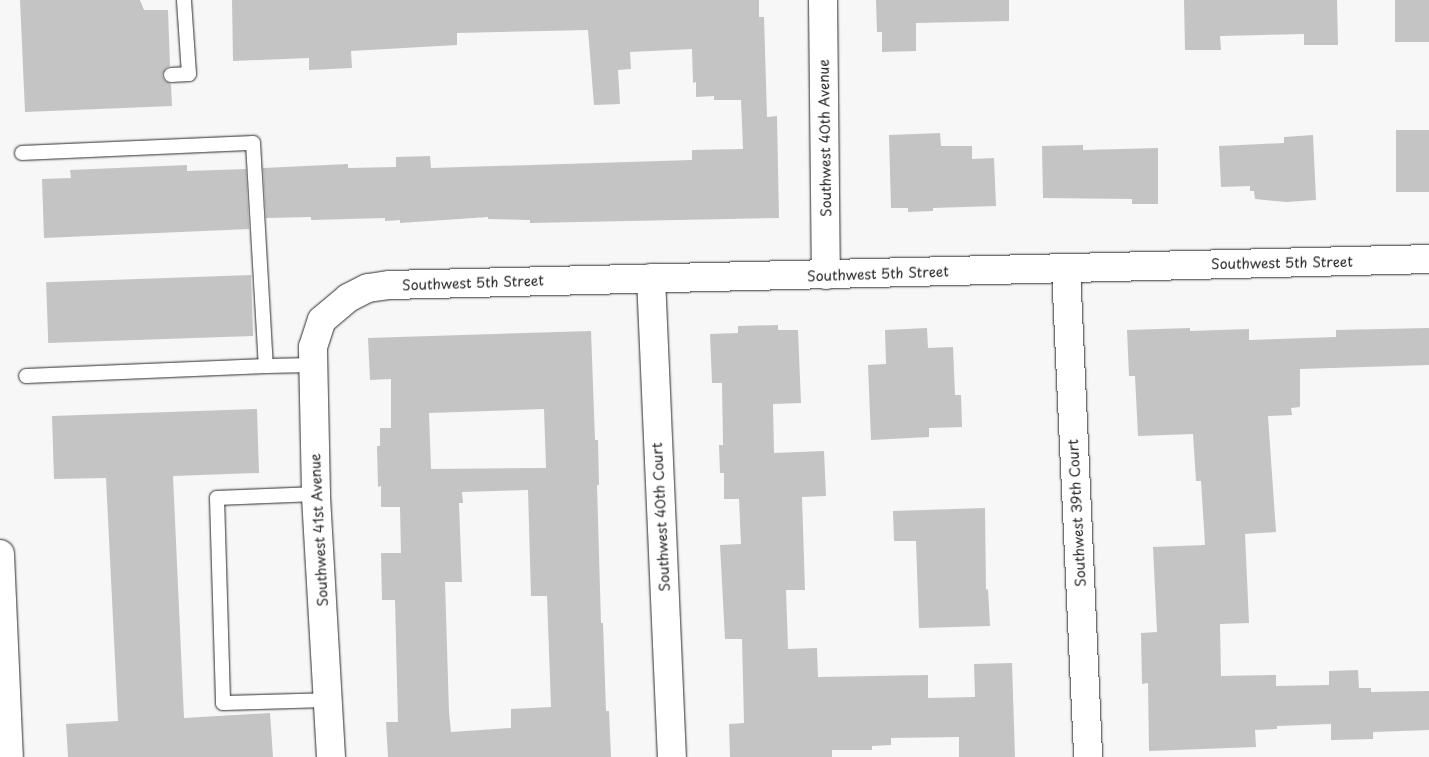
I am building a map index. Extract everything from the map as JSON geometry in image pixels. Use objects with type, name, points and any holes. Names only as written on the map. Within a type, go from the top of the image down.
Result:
[{"type":"street","name":"Southwest 40th Avenue","points":[[824,0],[826,276]]},
{"type":"street","name":"Southwest 5th Street","points":[[332,309],[368,288],[390,285],[650,278],[826,276],[1429,259]]},
{"type":"street","name":"Southwest 39th Court","points":[[1066,268],[1088,757]]},
{"type":"street","name":"Southwest 40th Court","points":[[650,278],[672,757]]},
{"type":"street","name":"Southwest 41st Avenue","points":[[330,757],[316,494],[313,365],[316,335],[322,320],[332,309]]},
{"type":"street","points":[[0,554],[9,757]]},
{"type":"lane","points":[[171,75],[189,74],[184,0]]},
{"type":"lane","points":[[22,153],[253,143],[266,366]]},
{"type":"lane","points":[[26,376],[313,365]]},
{"type":"lane","points":[[316,494],[217,498],[223,703],[328,700]]},
{"type":"building","points":[[20,0],[140,0],[144,10],[168,10],[170,66],[166,68],[162,75],[164,80],[171,84],[172,106],[25,112]]},
{"type":"building","points":[[232,0],[759,0],[759,17],[764,17],[767,117],[777,116],[779,218],[530,223],[530,220],[488,219],[488,217],[400,223],[400,220],[385,221],[385,218],[311,220],[311,217],[266,218],[263,168],[348,164],[348,168],[396,167],[396,157],[430,156],[431,168],[692,160],[692,150],[743,149],[741,100],[714,100],[714,96],[696,97],[696,82],[693,83],[692,49],[630,52],[631,69],[618,70],[620,104],[594,105],[588,30],[457,33],[457,45],[351,51],[352,68],[309,70],[309,58],[233,61]]},
{"type":"building","points":[[876,0],[1009,0],[1009,21],[916,23],[916,51],[882,52],[882,32],[877,32]]},
{"type":"building","points":[[1184,0],[1337,0],[1338,45],[1304,45],[1304,34],[1220,36],[1221,50],[1185,50]]},
{"type":"building","points":[[1395,0],[1429,0],[1429,42],[1395,42]]},
{"type":"building","points":[[1396,130],[1429,130],[1429,192],[1396,192]]},
{"type":"building","points":[[940,133],[941,146],[972,146],[972,159],[994,158],[996,206],[933,208],[933,211],[908,212],[908,208],[891,208],[889,135]]},
{"type":"building","points":[[1313,135],[1316,200],[1286,202],[1255,199],[1254,191],[1250,191],[1250,186],[1221,187],[1219,146],[1284,143],[1284,137]]},
{"type":"building","points":[[1083,145],[1083,150],[1158,148],[1158,204],[1132,204],[1132,199],[1043,198],[1042,146]]},
{"type":"building","points":[[187,165],[187,171],[246,169],[249,229],[44,238],[42,179],[71,178],[70,170]]},
{"type":"building","points":[[251,275],[253,336],[48,343],[46,282]]},
{"type":"building","points":[[778,325],[778,330],[798,330],[801,403],[773,404],[774,453],[824,451],[826,496],[802,497],[805,590],[786,590],[788,649],[817,648],[818,677],[928,675],[928,698],[975,697],[974,664],[1012,663],[1015,757],[959,757],[959,737],[891,738],[891,745],[872,746],[872,750],[832,750],[832,757],[730,757],[729,724],[744,723],[742,639],[725,639],[720,545],[741,544],[739,499],[724,499],[724,473],[720,473],[719,445],[723,445],[722,383],[712,383],[710,334],[738,333],[738,326]]},
{"type":"building","points":[[927,328],[928,348],[953,347],[955,395],[961,395],[962,427],[929,428],[929,437],[871,440],[868,365],[886,364],[885,330]]},
{"type":"building","points":[[1190,328],[1190,331],[1249,329],[1249,340],[1336,337],[1336,330],[1429,328],[1429,365],[1300,369],[1300,407],[1291,408],[1292,415],[1268,416],[1276,532],[1245,534],[1249,623],[1220,624],[1221,676],[1276,675],[1276,686],[1329,685],[1329,671],[1358,670],[1359,688],[1371,688],[1371,692],[1429,691],[1429,730],[1373,732],[1373,739],[1331,740],[1331,724],[1277,726],[1277,729],[1255,730],[1256,747],[1149,751],[1148,683],[1142,684],[1141,633],[1157,632],[1153,547],[1205,545],[1201,481],[1196,481],[1193,434],[1138,436],[1135,376],[1129,376],[1127,330]]},
{"type":"building","points":[[591,331],[595,440],[598,440],[599,485],[597,485],[601,623],[603,623],[606,711],[609,711],[611,757],[388,757],[386,722],[398,722],[395,600],[382,600],[381,553],[401,553],[400,507],[381,507],[381,486],[378,487],[377,446],[380,446],[380,428],[391,428],[391,379],[370,380],[368,338]],"holes":[[[544,409],[546,468],[431,469],[429,413]],[[528,490],[531,596],[547,596],[551,707],[511,709],[511,728],[451,732],[445,582],[462,582],[459,503],[463,503],[462,492]]]},
{"type":"building","points":[[257,409],[259,473],[173,476],[184,718],[270,713],[273,757],[68,757],[66,724],[118,721],[106,478],[54,479],[52,416]]},
{"type":"building","points":[[985,508],[986,590],[988,589],[990,626],[919,628],[916,541],[894,541],[893,511]]}]
